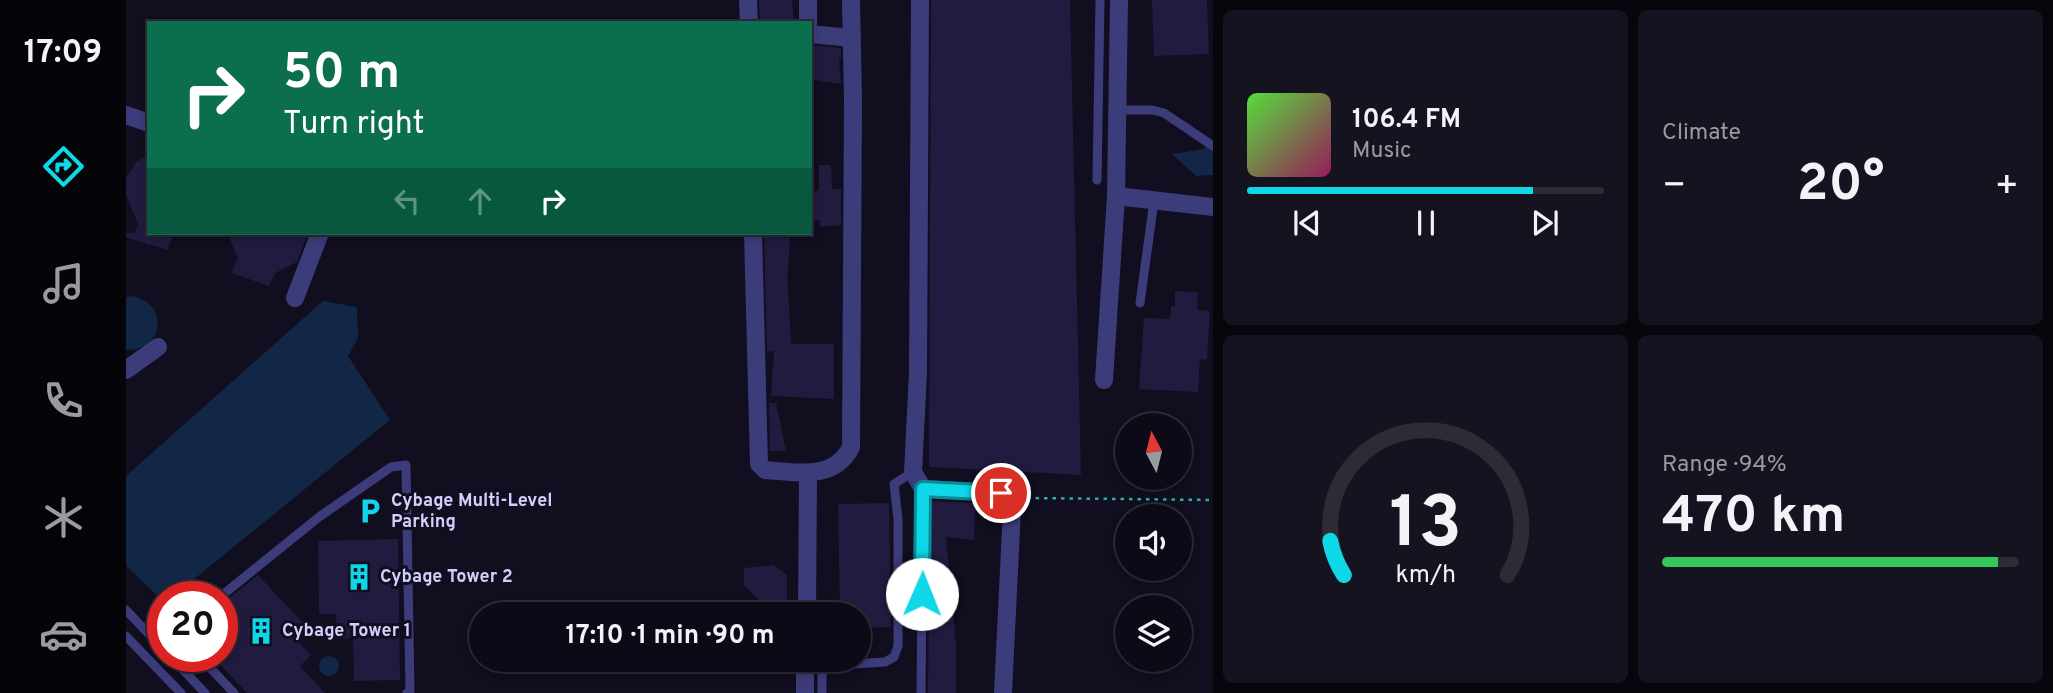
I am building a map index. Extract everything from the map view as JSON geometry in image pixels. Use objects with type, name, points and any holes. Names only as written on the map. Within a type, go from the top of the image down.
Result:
[{"type":"street","points":[[748,0],[749,21]]},
{"type":"street","points":[[808,0],[808,21]]},
{"type":"street","points":[[753,235],[759,464],[765,470],[808,473],[833,468],[844,460],[851,447],[851,0]]},
{"type":"street","points":[[920,0],[918,373],[913,472],[923,489],[1001,493],[1009,498],[1012,509],[1003,693]]},
{"type":"street","points":[[1104,380],[1116,196],[1119,0]]},
{"type":"street","points":[[812,34],[852,38]]},
{"type":"street","points":[[126,115],[147,122]]},
{"type":"street","points":[[1116,196],[1213,207]]},
{"type":"street","points":[[295,298],[319,235]]},
{"type":"street","points":[[126,370],[158,346]]},
{"type":"street","points":[[807,602],[808,473]]},
{"type":"street","points":[[805,693],[806,672]]},
{"type":"lane","points":[[1097,180],[1100,0]]},
{"type":"lane","points":[[1118,110],[1152,110],[1164,113],[1213,146]]},
{"type":"lane","points":[[1140,303],[1154,201]]},
{"type":"lane","points":[[238,582],[319,517],[391,467],[406,466],[411,691],[407,693]]},
{"type":"lane","points":[[822,693],[822,666],[885,662],[894,657],[898,646],[898,519],[894,484],[913,472]]},
{"type":"lane","points":[[921,693],[923,489]]},
{"type":"lane","points":[[126,610],[147,632]]},
{"type":"lane","points":[[126,636],[181,693]]},
{"type":"lane","points":[[185,672],[205,693]]},
{"type":"lane","points":[[214,672],[234,693]]},
{"type":"path","points":[[1009,498],[1213,500]]},
{"type":"water","points":[[1213,142],[1213,175],[1196,176],[1172,154],[1203,149]]},
{"type":"water","points":[[133,296],[153,308],[158,327],[155,336],[148,343],[126,350],[126,297]]},
{"type":"water","points":[[323,301],[357,307],[358,338],[348,356],[390,420],[192,581],[147,581],[147,586],[126,566],[126,476]]},
{"type":"water","points":[[329,656],[336,659],[339,666],[336,673],[329,676],[322,673],[319,666],[322,659]]},
{"type":"building","points":[[759,0],[792,0],[794,21],[760,21]]},
{"type":"building","points":[[931,0],[1070,0],[1081,475],[929,467]]},
{"type":"building","points":[[1152,0],[1207,0],[1209,54],[1154,56]]},
{"type":"building","points":[[812,45],[841,48],[841,84],[812,79]]},
{"type":"building","points":[[147,156],[147,235],[173,235],[167,250],[149,244],[149,247],[126,237],[126,233],[135,233],[138,224],[126,195],[126,178],[136,162]]},
{"type":"building","points":[[819,165],[831,165],[832,189],[841,189],[841,225],[820,227],[820,220],[812,220],[812,191],[819,191]]},
{"type":"building","points":[[228,235],[307,235],[297,262],[275,273],[269,286],[231,273],[238,258]]},
{"type":"building","points":[[764,235],[790,235],[787,273],[791,344],[834,344],[834,399],[771,396],[774,351],[767,352]]},
{"type":"building","points":[[1175,291],[1198,292],[1197,310],[1210,311],[1207,360],[1200,359],[1198,392],[1139,389],[1144,318],[1170,319],[1171,306],[1175,306]]},
{"type":"building","points":[[769,403],[776,403],[786,451],[770,451]]},
{"type":"building","points":[[930,501],[996,504],[995,512],[975,511],[974,540],[946,537],[956,646],[956,693],[928,693]]},
{"type":"building","points":[[889,503],[891,627],[871,628],[871,602],[840,602],[838,504]]},
{"type":"building","name":"Cybage Tower 2","points":[[398,539],[400,680],[354,681],[353,638],[337,639],[336,614],[319,614],[318,541]]},
{"type":"building","points":[[773,565],[787,575],[787,602],[761,602],[744,585],[744,568]]},
{"type":"building","name":"Cybage Tower 1","points":[[258,575],[305,625],[293,636],[311,655],[300,666],[325,693],[247,693],[227,672],[238,672],[238,591]]},
{"type":"place","name":"Cybage Multi-Level Parking","points":[[370,511]]},
{"type":"place","name":"Cybage Tower 2","points":[[359,577]]},
{"type":"place","name":"Cybage Tower 1","points":[[261,631]]},
{"type":"route","points":[[922,594],[923,489],[1001,493]]}]
